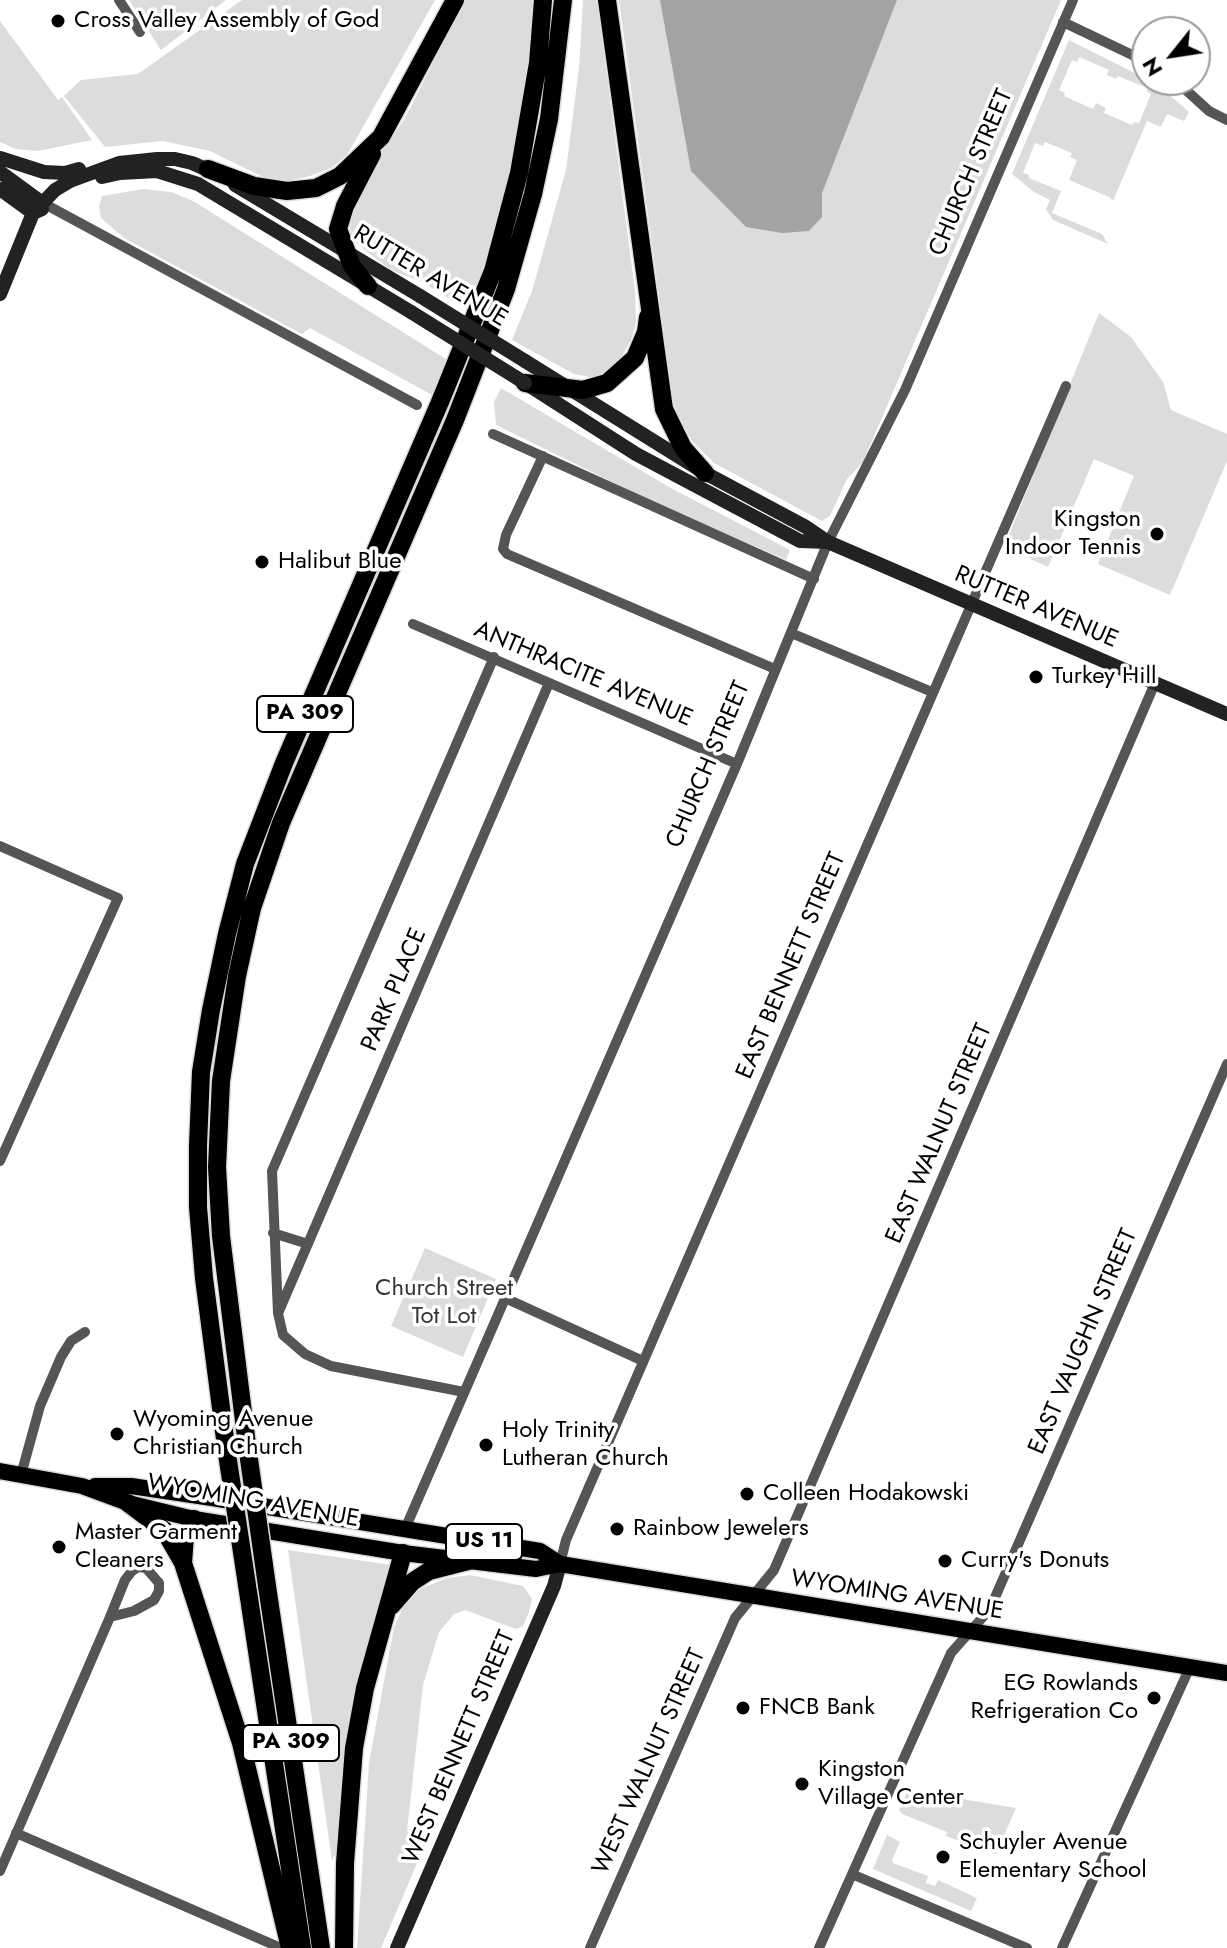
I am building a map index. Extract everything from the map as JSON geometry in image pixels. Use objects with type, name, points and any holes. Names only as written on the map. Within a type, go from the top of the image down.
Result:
[{"type":"highway","points":[[368,286],[352,266],[338,229],[345,206],[455,0]]},
{"type":"highway","name":"PA 309","points":[[302,1948],[227,1454],[204,1278],[198,1207],[201,1072],[227,934],[245,864],[284,763],[440,402],[493,271],[519,173],[538,63],[543,0]]},
{"type":"highway","name":"PA 309","points":[[321,1948],[247,1445],[221,1236],[217,1167],[221,1081],[237,976],[252,908],[281,823],[455,420],[506,289],[533,194],[549,119],[563,0]]},
{"type":"highway","points":[[607,0],[664,409],[683,448],[705,473]]},
{"type":"highway","points":[[208,169],[271,190],[302,191],[340,176],[381,137]]},
{"type":"highway","points":[[525,383],[573,390],[596,388],[617,377],[635,358],[646,332],[650,294]]},
{"type":"highway","points":[[128,1503],[164,1530],[183,1563],[241,1743],[290,1948]]},
{"type":"highway","points":[[183,1563],[183,1544],[194,1519]]},
{"type":"highway","points":[[344,1944],[346,1834],[354,1748],[365,1688],[403,1553]]},
{"type":"highway","points":[[387,1611],[404,1590],[421,1576],[437,1568],[472,1560]]},
{"type":"main road","points":[[0,158],[44,172],[65,173],[119,163]]},
{"type":"main road","name":"RUTTER AVENUE","points":[[38,212],[70,181],[119,163],[175,159],[208,169],[705,473],[828,542],[1227,714]]},
{"type":"main road","name":"RUTTER AVENUE","points":[[38,212],[74,188],[104,176],[139,171],[168,173],[198,184],[411,312],[636,454],[800,541],[828,542]]},
{"type":"main road","points":[[0,172],[38,212]]},
{"type":"main road","points":[[0,189],[38,212]]},
{"type":"main road","points":[[0,294],[38,212]]},
{"type":"main road","name":"WYOMING AVENUE","points":[[0,1471],[82,1486],[128,1503],[194,1519],[403,1553],[536,1569],[560,1564],[1227,1673]]},
{"type":"main road","name":"WYOMING AVENUE","points":[[82,1486],[131,1486],[540,1551],[560,1564]]},
{"type":"main road","points":[[194,1519],[212,1498]]},
{"type":"main road","name":"CHURCH STREET","points":[[403,1553],[405,1529]]},
{"type":"main road","name":"WEST BENNETT STREET","points":[[397,1948],[554,1586],[560,1564]]},
{"type":"street","points":[[119,0],[140,32]]},
{"type":"street","name":"CHURCH STREET","points":[[405,1529],[737,764],[828,542],[905,390],[1073,0]]},
{"type":"street","points":[[1063,22],[1131,54]]},
{"type":"street","points":[[1193,96],[1209,111],[1227,120]]},
{"type":"street","points":[[38,212],[417,405]]},
{"type":"street","name":"EAST BENNETT STREET","points":[[560,1564],[566,1540],[1066,386]]},
{"type":"street","points":[[493,434],[814,579]]},
{"type":"street","points":[[543,456],[506,535],[503,549],[507,554],[775,669]]},
{"type":"street","name":"ANTHRACITE AVENUE","points":[[413,624],[737,764]]},
{"type":"street","points":[[791,633],[932,692]]},
{"type":"street","points":[[464,1392],[331,1366],[305,1354],[283,1335],[278,1313],[272,1171],[494,657]]},
{"type":"street","name":"PARK PLACE","points":[[278,1313],[549,683]]},
{"type":"street","name":"EAST WALNUT STREET","points":[[753,1596],[774,1570],[1155,683]]},
{"type":"street","points":[[0,846],[118,898],[0,1161]]},
{"type":"street","name":"EAST VAUGHN STREET","points":[[819,1948],[951,1653],[992,1605],[1227,1064]]},
{"type":"street","points":[[273,1233],[308,1244]]},
{"type":"street","points":[[505,1298],[643,1361]]},
{"type":"street","points":[[21,1475],[34,1425],[61,1357],[71,1341],[85,1332]]},
{"type":"street","points":[[0,1871],[125,1580],[138,1567],[146,1568],[159,1583],[154,1600],[134,1611],[110,1617]]},
{"type":"street","name":"WEST WALNUT STREET","points":[[590,1948],[733,1621],[753,1596]]},
{"type":"street","points":[[1062,1948],[1190,1667]]},
{"type":"street","points":[[16,1833],[281,1948]]},
{"type":"street","points":[[854,1875],[1027,1948]]},
{"type":"green space","points":[[129,0],[226,0],[161,50]]},
{"type":"green space","points":[[242,0],[435,0],[347,155],[331,168],[310,176],[287,181],[265,178],[210,151],[163,141],[105,147],[64,96],[81,80],[138,74]]},
{"type":"green space","points":[[465,0],[535,0],[528,81],[511,179],[490,253],[468,310],[422,282],[391,270],[357,244],[351,236],[350,227],[377,156],[404,120]]},
{"type":"green space","points":[[583,0],[597,0],[635,291],[636,322],[631,340],[617,365],[594,378],[574,374],[512,340],[532,291],[566,170],[579,68]]},
{"type":"green space","points":[[619,0],[1061,0],[863,462],[847,479],[830,516],[822,521],[714,463],[692,441],[678,416],[673,400]]},
{"type":"green space","points":[[0,21],[58,100],[62,97],[92,140],[38,151],[16,149],[0,142]]},
{"type":"green space","points":[[1069,40],[1131,71],[1131,81],[1107,75],[1109,70],[1079,57],[1077,62],[1072,60],[1059,90],[1065,93],[1064,96],[1093,109],[1096,103],[1106,108],[1104,113],[1132,125],[1139,123],[1150,96],[1171,96],[1189,112],[1184,121],[1167,114],[1161,127],[1147,121],[1113,201],[1069,180],[1077,160],[1070,157],[1072,153],[1045,142],[1043,146],[1035,143],[1023,173],[1061,191],[1052,213],[1102,234],[1108,244],[1053,220],[1046,209],[1050,200],[1034,192],[1012,174]]},
{"type":"green space","points":[[144,189],[171,192],[193,201],[449,361],[432,395],[310,328],[302,334],[124,238],[101,218],[99,206],[102,196]]},
{"type":"green space","points":[[1099,313],[1131,337],[1163,382],[1171,410],[1227,434],[1227,461],[1170,595],[1098,564],[1134,476],[1094,459],[1048,567],[1004,547]]},
{"type":"green space","points":[[501,388],[669,487],[790,550],[786,560],[649,500],[496,425],[494,402]]},
{"type":"green space","name":"Church Street Tot Lot","points":[[425,1248],[496,1279],[463,1357],[391,1326]]},
{"type":"green space","points":[[288,1550],[392,1565],[338,1848],[332,1861]]},
{"type":"green space","points":[[470,1575],[523,1586],[532,1599],[529,1612],[523,1626],[516,1629],[465,1610],[454,1614],[439,1632],[423,1685],[407,1831],[426,1842],[381,1948],[357,1948],[369,1763],[394,1627],[406,1601],[422,1588],[448,1578]]},
{"type":"green space","points":[[908,1790],[1016,1808],[996,1854],[946,1836],[947,1832],[902,1814],[899,1810]]},
{"type":"green space","points":[[887,1835],[900,1842],[893,1863],[928,1876],[926,1883],[935,1886],[938,1880],[977,1898],[971,1911],[873,1869]]},
{"type":"shaded area","points":[[660,0],[897,0],[822,193],[822,217],[809,231],[782,233],[746,227],[691,171]]},
{"type":"place","name":"Cross Valley Assembly of God","points":[[58,21]]},
{"type":"place","name":"Kingston Indoor Tennis","points":[[1157,534]]},
{"type":"place","name":"Halibut Blue","points":[[262,562]]},
{"type":"place","name":"Turkey Hill","points":[[1036,677]]},
{"type":"place","name":"Wyoming Avenue Christian Church","points":[[117,1434]]},
{"type":"place","name":"Holy Trinity Lutheran Church","points":[[486,1445]]},
{"type":"place","name":"Colleen Hodakowski","points":[[747,1494]]},
{"type":"place","name":"Rainbow Jewelers","points":[[617,1529]]},
{"type":"place","name":"Master Garment Cleaners","points":[[59,1547]]},
{"type":"place","name":"Curry's Donuts","points":[[945,1561]]},
{"type":"place","name":"EG Rowlands Refrigeration Co","points":[[1154,1698]]},
{"type":"place","name":"FNCB Bank","points":[[743,1708]]},
{"type":"place","name":"Kingston Village Center","points":[[802,1784]]},
{"type":"place","name":"Schuyler Avenue Elementary School","points":[[943,1857]]}]
